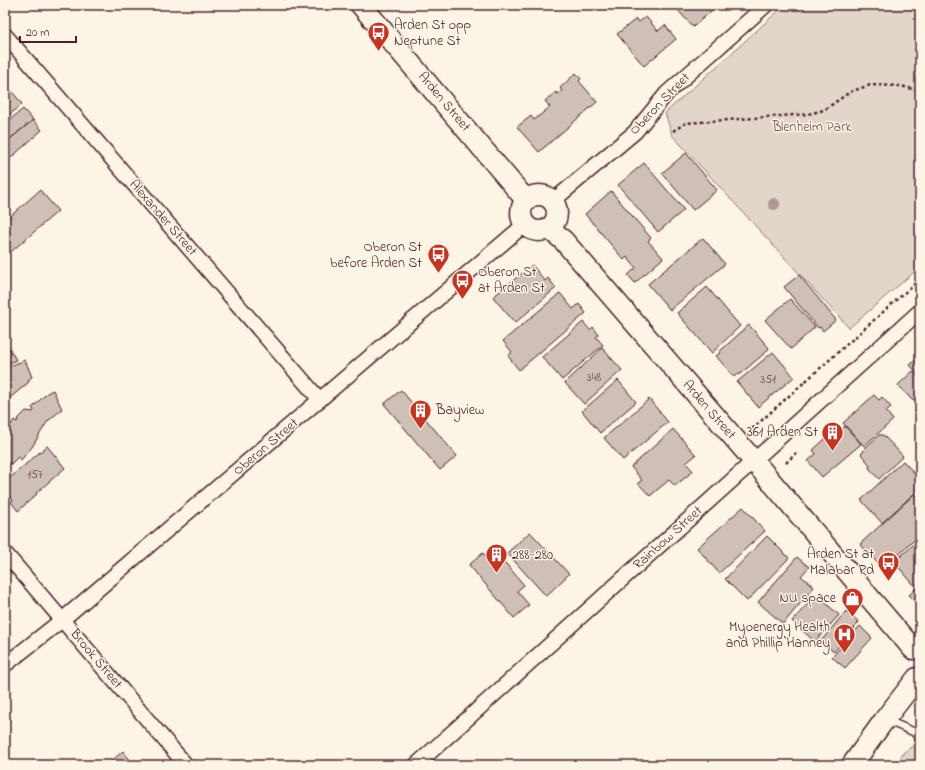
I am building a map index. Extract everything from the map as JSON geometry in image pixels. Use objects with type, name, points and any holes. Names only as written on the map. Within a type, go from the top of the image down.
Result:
[{"type":"main road","name":"Arden Street","points":[[361,5],[526,200]]},
{"type":"main road","points":[[539,195],[545,196],[553,201],[557,213],[554,224],[549,229],[543,232],[535,232],[524,225],[521,220],[520,210],[526,200],[532,196],[539,195]]},
{"type":"main road","name":"Arden Street","points":[[549,229],[563,240],[916,647]]},
{"type":"main road","points":[[852,765],[885,719],[919,678],[910,670],[908,659],[916,647]]},
{"type":"street","name":"Oberon Street","points":[[553,201],[635,132],[667,93],[766,5]]},
{"type":"street","name":"Alexander Street","points":[[5,35],[320,400]]},
{"type":"street","name":"Oberon Street","points":[[5,665],[62,620],[524,225]]},
{"type":"street","name":"Rainbow Street","points":[[416,765],[920,311]]},
{"type":"street","name":"Brook Street","points":[[5,553],[186,765]]},
{"type":"lane","points":[[885,719],[914,732],[920,739]]},
{"type":"path","points":[[673,131],[686,123],[808,114],[824,110],[850,92],[870,85],[901,86],[920,91]]},
{"type":"path","points":[[750,431],[920,279]]},
{"type":"path","points":[[786,463],[796,453]]},
{"type":"green space","name":"Blenheim Park","points":[[785,5],[920,5],[920,267],[849,328],[672,135],[665,113]]},
{"type":"green space","points":[[920,741],[920,765],[896,765],[904,752]]},
{"type":"building","points":[[678,5],[718,5],[693,27],[675,7]]},
{"type":"building","points":[[646,17],[658,31],[665,25],[676,39],[644,66],[617,34],[636,19],[639,22]]},
{"type":"building","points":[[576,73],[581,79],[579,81],[597,102],[539,152],[517,127],[531,116],[534,120],[550,107],[545,101],[556,92],[558,94],[562,91],[560,88]]},
{"type":"building","points":[[5,83],[22,104],[5,119]]},
{"type":"building","points":[[23,109],[33,120],[5,143],[5,124]]},
{"type":"building","points":[[33,120],[42,130],[5,163],[5,143]]},
{"type":"building","points":[[686,153],[717,190],[693,210],[662,173]]},
{"type":"building","points":[[644,163],[684,210],[658,232],[618,185]]},
{"type":"building","points":[[40,190],[58,211],[5,257],[5,221]]},
{"type":"building","points":[[611,191],[651,238],[648,241],[663,258],[635,283],[628,275],[636,268],[627,257],[624,260],[585,214]]},
{"type":"building","points":[[703,238],[725,264],[670,310],[648,284]]},
{"type":"building","points":[[532,265],[545,281],[548,278],[556,288],[515,323],[493,297]]},
{"type":"building","points":[[799,275],[836,320],[823,331],[820,327],[818,328],[784,287]]},
{"type":"building","points":[[707,287],[740,326],[712,353],[677,313]]},
{"type":"building","points":[[560,293],[573,309],[579,304],[586,313],[519,370],[508,356],[512,352],[503,341]]},
{"type":"building","points":[[790,299],[815,327],[791,349],[765,320]]},
{"type":"building","points":[[583,322],[590,330],[593,327],[599,335],[596,337],[603,345],[562,380],[542,357]]},
{"type":"building","points":[[749,325],[769,348],[739,375],[737,374],[734,377],[716,356]]},
{"type":"building","points":[[7,344],[16,360],[5,365],[5,346]]},
{"type":"building","points":[[602,348],[622,370],[584,404],[565,383]]},
{"type":"building","points":[[773,352],[794,377],[758,407],[737,382]]},
{"type":"building","points":[[920,356],[920,376],[910,365]]},
{"type":"building","points":[[25,360],[32,377],[28,380],[29,382],[5,402],[5,368]]},
{"type":"building","points":[[913,371],[920,379],[920,395],[913,401],[898,385]]},
{"type":"building","points":[[618,380],[636,402],[600,433],[582,411]]},
{"type":"building","points":[[53,390],[62,409],[47,422],[32,447],[21,460],[18,457],[11,464],[8,463],[5,466],[5,435],[14,420],[17,422],[26,411],[33,412],[34,410],[32,408],[47,393]]},
{"type":"building","name":"Bayview","points":[[401,390],[457,456],[440,470],[384,404]]},
{"type":"building","points":[[874,395],[879,400],[882,397],[891,407],[886,411],[893,420],[864,446],[843,423]]},
{"type":"building","points":[[649,399],[668,422],[623,460],[604,438]]},
{"type":"building","name":"361 Arden St","points":[[845,426],[861,444],[822,477],[808,461],[816,454],[813,450],[834,431],[837,434]]},
{"type":"building","points":[[673,429],[696,455],[686,463],[693,471],[675,486],[669,480],[650,496],[638,483],[642,480],[631,467]]},
{"type":"building","points":[[879,435],[883,435],[903,456],[879,479],[869,468],[870,465],[861,454],[864,451],[863,450]]},
{"type":"building","points":[[47,446],[65,468],[18,511],[11,502],[13,500],[8,495],[6,497],[5,496],[5,482]]},
{"type":"building","points":[[903,461],[920,479],[920,488],[882,523],[861,500]]},
{"type":"building","points":[[920,489],[920,535],[883,569],[860,544]]},
{"type":"building","points":[[743,507],[765,531],[719,573],[697,548]]},
{"type":"building","points":[[530,532],[569,574],[546,596],[507,553]]},
{"type":"building","points":[[767,536],[789,558],[747,601],[725,579]]},
{"type":"building","points":[[920,539],[920,582],[915,586],[894,562]]},
{"type":"building","name":"288-280","points":[[495,551],[524,585],[517,591],[529,605],[514,618],[469,565],[483,553],[487,558]]},
{"type":"building","points":[[797,557],[809,567],[801,576],[814,587],[783,624],[758,602]]},
{"type":"building","points":[[920,585],[920,607],[909,595]]},
{"type":"building","points":[[814,597],[819,602],[821,599],[839,615],[815,642],[792,621]]},
{"type":"building","points":[[846,611],[859,622],[834,652],[821,641]]},
{"type":"building","points":[[860,626],[872,638],[845,668],[832,657]]},
{"type":"building","points":[[123,751],[134,765],[107,765]]},
{"type":"place","name":"Arden St opp Neptune St","points":[[379,52]]},
{"type":"place","name":"Oberon St before Arden St","points":[[438,274]]},
{"type":"place","name":"Oberon St at Arden St","points":[[463,300]]},
{"type":"place","name":"Bayview","points":[[420,430]]},
{"type":"place","name":"361 Arden St","points":[[833,452]]},
{"type":"place","name":"288-280","points":[[497,574]]},
{"type":"place","name":"Arden St at Malabar Rd","points":[[889,582]]},
{"type":"place","name":"NU space","points":[[852,618]]},
{"type":"place","name":"Myoenergy Health and Phillip Hanney","points":[[845,654]]}]
